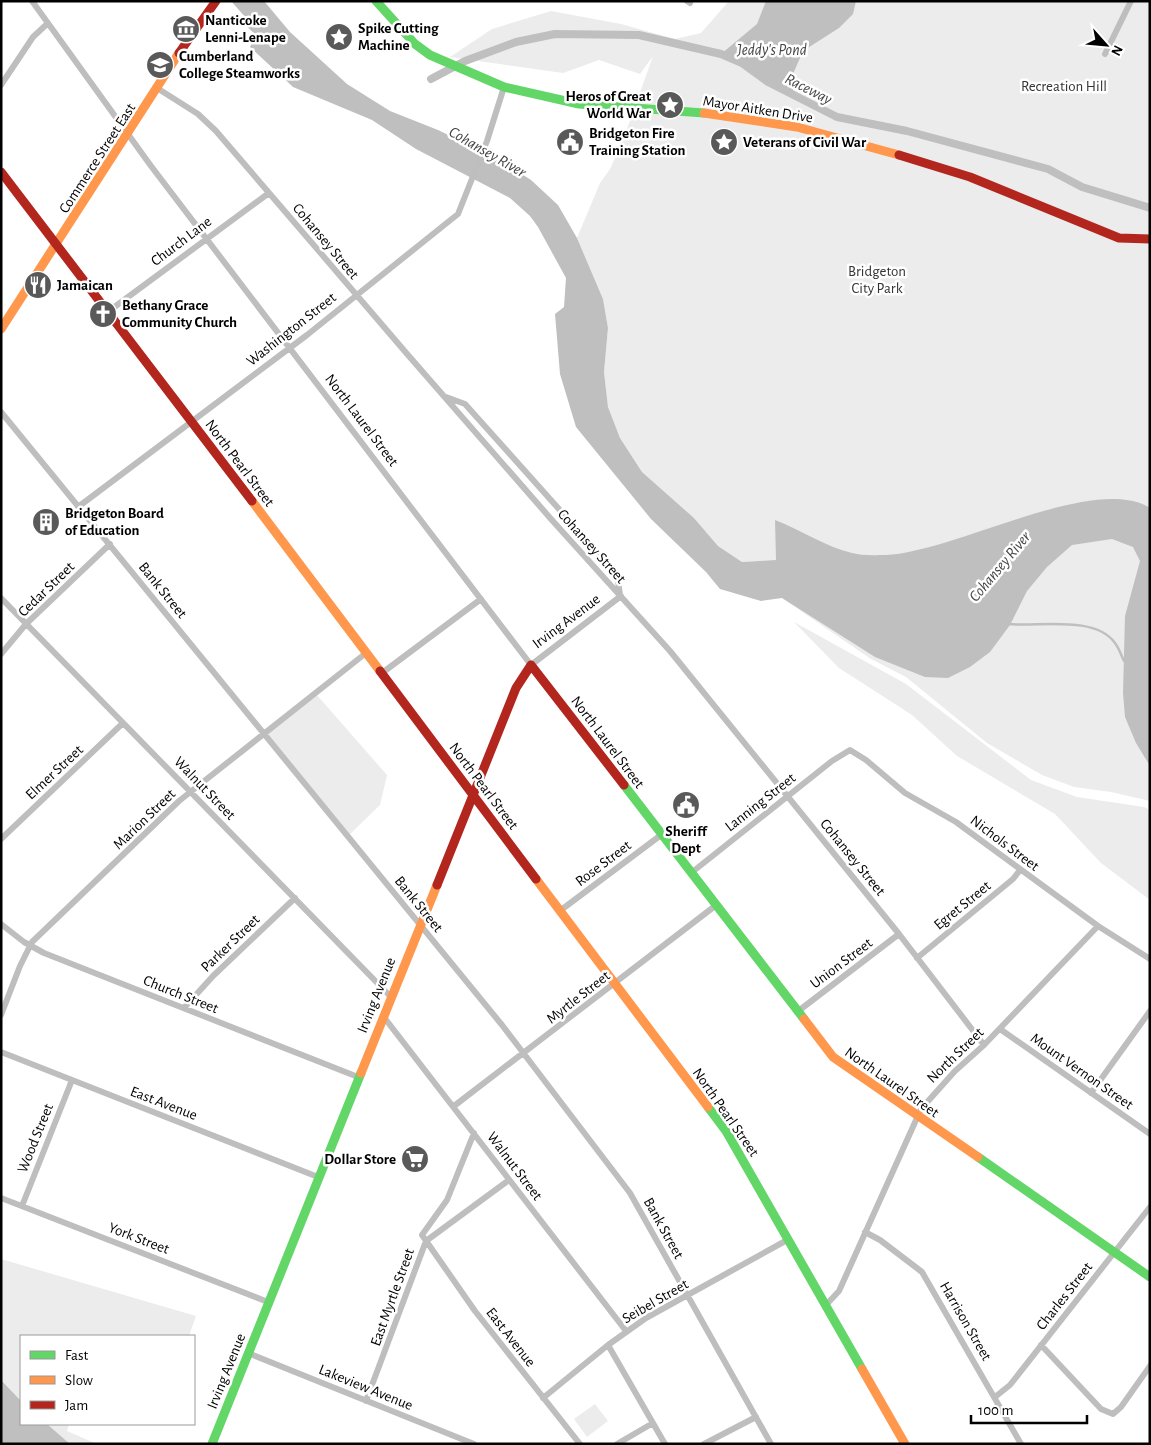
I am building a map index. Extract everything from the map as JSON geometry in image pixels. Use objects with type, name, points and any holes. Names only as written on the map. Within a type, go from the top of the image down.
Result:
[{"type":"main road","name":"Commerce Street East","points":[[2,325],[58,244],[192,34],[216,1]]},
{"type":"main road","name":"Mayor Aitken Drive","points":[[376,1],[415,44],[448,65],[504,87],[580,104],[719,114],[797,127],[894,152],[970,177],[1119,238],[1150,239]]},
{"type":"main road","name":"North Pearl Street","points":[[1,172],[109,311],[616,983],[730,1138],[905,1444]]},
{"type":"main road","name":"Irving Avenue","points":[[212,1444],[419,923],[516,688],[530,665]]},
{"type":"main road","name":"North Laurel Street","points":[[530,665],[833,1057],[1150,1277]]},
{"type":"street","name":"North Laurel Street","points":[[32,1],[128,136],[530,665]]},
{"type":"street","points":[[1105,54],[1131,1]]},
{"type":"street","points":[[1,85],[33,37],[48,23]]},
{"type":"street","name":"Washington Street","points":[[78,507],[289,348],[452,220],[462,207],[470,187],[504,87]]},
{"type":"street","name":"Cohansey Street","points":[[157,88],[204,118],[355,295],[670,651],[899,934],[984,1045]]},
{"type":"street","name":"Church Lane","points":[[109,311],[269,193]]},
{"type":"street","points":[[444,396],[465,404],[617,574],[621,596]]},
{"type":"street","name":"Bank Street","points":[[1,412],[419,923],[630,1193],[771,1444]]},
{"type":"street","name":"Cedar Street","points":[[1,654],[26,624],[110,544]]},
{"type":"street","name":"Irving Avenue","points":[[530,665],[621,596]]},
{"type":"street","name":"Walnut Street","points":[[1,598],[390,996]]},
{"type":"street","points":[[382,674],[481,599]]},
{"type":"street","name":"Marion Street","points":[[1,1015],[30,946],[191,791],[366,653]]},
{"type":"street","name":"Elmer Street","points":[[1,839],[123,723]]},
{"type":"street","name":"Nichols Street","points":[[845,752],[850,750],[856,752],[906,793],[956,822],[1098,926],[1150,959]]},
{"type":"street","name":"Lanning Street","points":[[691,873],[845,752]]},
{"type":"street","name":"Rose Street","points":[[561,910],[661,835]]},
{"type":"street","name":"Egret Street","points":[[918,958],[1013,879],[1020,870]]},
{"type":"street","name":"Parker Street","points":[[184,1008],[213,976],[295,898]]},
{"type":"street","name":"Myrtle Street","points":[[454,1106],[715,906]]},
{"type":"street","name":"Church Street","points":[[1,924],[30,946],[358,1077]]},
{"type":"street","name":"North Street","points":[[826,1305],[838,1291],[921,1109],[933,1093],[1000,1029],[1098,926]]},
{"type":"street","name":"Union Street","points":[[797,1012],[899,934]]},
{"type":"street","points":[[1091,1093],[1150,1011]]},
{"type":"street","name":"Walnut Street","points":[[383,1016],[626,1332]]},
{"type":"street","name":"Mount Vernon Street","points":[[1000,1029],[1150,1134]]},
{"type":"street","name":"East Avenue","points":[[1,1052],[318,1177]]},
{"type":"street","name":"Wood Street","points":[[22,1206],[72,1080]]},
{"type":"street","points":[[426,1242],[422,1235],[444,1205],[474,1132]]},
{"type":"street","name":"East Myrtle Street","points":[[366,1400],[426,1242],[509,1180]]},
{"type":"street","name":"York Street","points":[[1,1198],[268,1302]]},
{"type":"street","name":"Charles Street","points":[[995,1397],[1010,1384],[1150,1207]]},
{"type":"street","name":"Harrison Street","points":[[865,1232],[880,1240],[922,1272],[1021,1444]]},
{"type":"street","name":"Seibel Street","points":[[543,1398],[608,1344],[626,1332],[789,1239]]},
{"type":"street","name":"East Avenue","points":[[426,1242],[475,1311],[580,1444]]},
{"type":"street","points":[[608,1344],[665,1444]]},
{"type":"street","points":[[1041,1345],[1101,1408],[1113,1414],[1121,1407],[1150,1366]]},
{"type":"street","name":"Lakeview Avenue","points":[[248,1353],[474,1444]]},
{"type":"street","points":[[704,1444],[756,1418]]},
{"type":"street","points":[[617,1444],[653,1423]]},
{"type":"green space","name":"Bridgeton City Park","points":[[729,1],[1150,1],[1150,801],[1111,792],[1074,787],[1042,775],[987,743],[906,677],[871,659],[782,598],[776,560],[742,562],[718,546],[694,518],[642,472],[620,438],[608,407],[604,372],[608,328],[603,299],[577,238],[600,183],[610,169],[623,140],[653,56],[640,74],[599,60],[563,73],[450,57],[492,29],[551,11],[621,24],[675,39],[701,33]]},
{"type":"green space","points":[[794,622],[906,684],[1031,780],[1077,797],[1144,807],[1150,810],[1150,900],[1101,863],[1055,814],[957,756],[912,715],[839,668]]},
{"type":"green space","points":[[316,694],[387,775],[380,805],[348,836],[265,733]]},
{"type":"green space","points":[[1,1259],[196,1316],[189,1335],[20,1335],[20,1400],[1,1380]]},
{"type":"green space","points":[[595,1404],[608,1421],[587,1437],[574,1419]]},
{"type":"green space","points":[[48,1425],[69,1425],[67,1431],[97,1444],[70,1444]]},
{"type":"water","name":"Cohansey River","points":[[231,1],[264,1],[290,32],[347,84],[390,111],[438,130],[500,160],[531,180],[558,205],[577,238],[603,299],[608,328],[604,372],[608,407],[620,438],[642,472],[694,518],[718,546],[742,562],[776,560],[775,520],[842,550],[860,555],[886,555],[915,551],[1023,517],[1095,500],[1125,500],[1150,508],[1150,766],[1136,743],[1125,717],[1123,693],[1125,616],[1140,561],[1133,547],[1112,539],[1072,545],[1047,567],[1027,591],[1010,625],[990,652],[970,667],[948,678],[925,677],[875,657],[782,598],[761,601],[720,589],[706,572],[651,519],[576,427],[560,374],[555,314],[564,307],[566,278],[530,216],[510,198],[416,149],[372,120],[293,87],[250,47],[256,35],[244,24],[246,18]]},
{"type":"water","name":"Jeddy's Pond","points":[[766,1],[856,1],[853,14],[839,28],[803,51],[793,74],[793,93],[721,54],[757,24]]},
{"type":"water","points":[[1,1380],[20,1400],[20,1425],[48,1425],[70,1444],[1,1444]]},
{"type":"waterway","name":"Raceway","points":[[431,79],[465,61],[516,42],[555,34],[639,35],[721,54],[742,63],[768,82],[837,117],[907,131],[1048,169],[1082,187],[1150,208]]},
{"type":"waterway","points":[[1008,624],[1066,624],[1081,625],[1094,629],[1106,634],[1115,643],[1124,661]]},
{"type":"traffic: fast","points":[[376,1],[415,44],[430,55],[504,87],[579,104],[704,113]]},
{"type":"traffic: fast","points":[[624,785],[804,1019]]},
{"type":"traffic: fast","points":[[212,1444],[361,1073]]},
{"type":"traffic: fast","points":[[708,1107],[726,1131],[862,1369]]},
{"type":"traffic: fast","points":[[978,1157],[1150,1277]]},
{"type":"traffic: slow","points":[[1,329],[179,53]]},
{"type":"traffic: slow","points":[[704,113],[797,127],[899,155]]},
{"type":"traffic: slow","points":[[252,501],[380,671]]},
{"type":"traffic: slow","points":[[536,879],[708,1107]]},
{"type":"traffic: slow","points":[[361,1073],[437,885]]},
{"type":"traffic: slow","points":[[804,1019],[833,1057],[978,1157]]},
{"type":"traffic: slow","points":[[862,1369],[905,1444]]},
{"type":"traffic: jam","points":[[179,53],[216,1]]},
{"type":"traffic: jam","points":[[899,155],[970,177],[1119,238],[1150,239]]},
{"type":"traffic: jam","points":[[1,172],[252,501]]},
{"type":"traffic: jam","points":[[437,885],[516,688],[531,665],[624,785]]},
{"type":"traffic: jam","points":[[380,671],[536,879]]},
{"type":"place","name":"Nanticoke Lenni-Lenape","points":[[186,29]]},
{"type":"place","name":"Spike Cutting Machine","points":[[339,37]]},
{"type":"place","name":"Cumberland College Steamworks","points":[[160,65]]},
{"type":"place","name":"Heros of Great World War","points":[[670,105]]},
{"type":"place","name":"Bridgeton Fire Training Station","points":[[570,142]]},
{"type":"place","name":"Veterans of Civil War","points":[[724,142]]},
{"type":"place","name":"Jamaican","points":[[38,285]]},
{"type":"place","name":"Bethany Grace Community Church","points":[[103,314]]},
{"type":"place","name":"Bridgeton Board of Education","points":[[46,522]]},
{"type":"place","name":"Sheriff Dept","points":[[686,805]]},
{"type":"place","name":"Dollar Store","points":[[415,1159]]},
{"type":"park label","name":"Recreation Hill","points":[[1064,86]]}]
